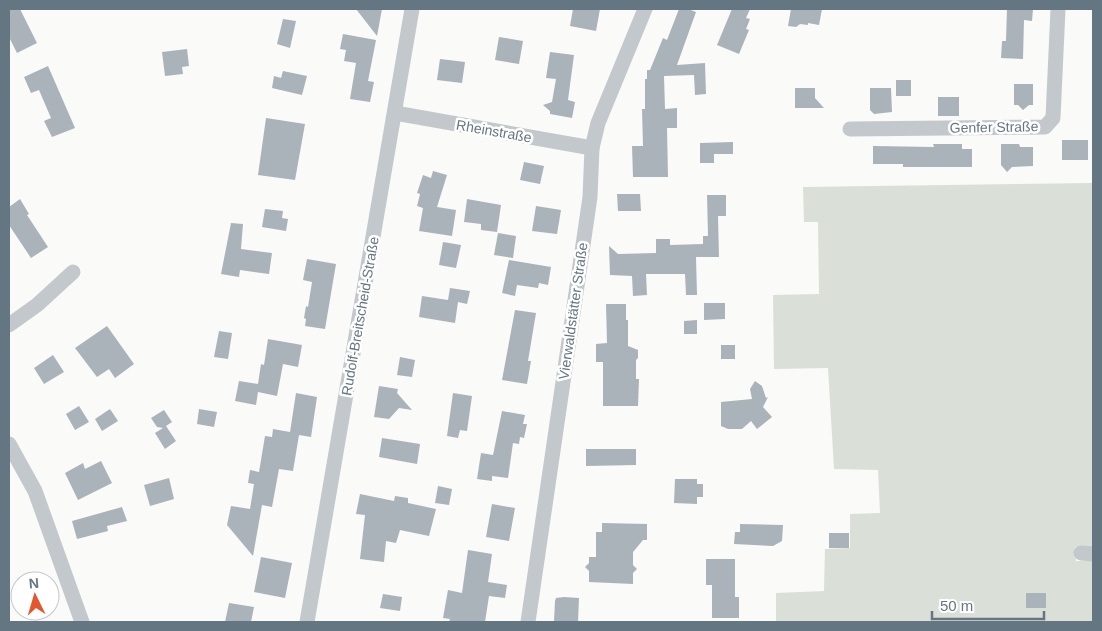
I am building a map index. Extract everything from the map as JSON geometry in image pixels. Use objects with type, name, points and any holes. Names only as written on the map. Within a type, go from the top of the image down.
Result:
[{"type":"street","name":"Rudolf-Breitscheid-Straße","points":[[307,622],[412,9]]},
{"type":"street","name":"Vierwaldstätter Straße","points":[[528,622],[590,197],[592,148],[598,123],[645,9]]},
{"type":"street","name":"Genfer Straße","points":[[850,129],[1045,127],[1053,118],[1058,9]]},
{"type":"street","name":"Rheinstraße","points":[[395,113],[592,148]]},
{"type":"street","points":[[9,325],[37,305],[73,272]]},
{"type":"street","points":[[9,444],[35,490],[82,622]]},
{"type":"shaded area","points":[[1093,183],[1093,547],[1075,547],[1076,561],[1093,561],[1093,622],[776,622],[776,593],[824,591],[825,549],[850,548],[850,514],[880,513],[878,470],[834,469],[828,368],[774,369],[773,295],[819,294],[818,222],[804,222],[803,187]]},
{"type":"building","points":[[9,9],[20,9],[37,43],[17,53],[9,37]]},
{"type":"building","points":[[356,9],[382,9],[377,36]]},
{"type":"building","points":[[573,9],[600,9],[596,31],[570,26]]},
{"type":"building","points":[[679,9],[688,9],[696,12],[677,65],[705,63],[706,94],[695,95],[694,75],[664,76],[665,109],[677,108],[677,128],[667,128],[668,177],[633,177],[632,146],[643,146],[642,109],[645,109],[645,79],[647,79],[647,70],[650,70],[663,38],[667,40]]},
{"type":"building","points":[[732,9],[750,9],[746,18],[750,19],[746,29],[749,30],[739,54],[717,45]]},
{"type":"building","points":[[791,9],[822,9],[819,25],[808,23],[808,25],[800,24],[796,27],[788,26]]},
{"type":"building","points":[[1007,9],[1033,9],[1032,21],[1024,20],[1023,59],[1001,58],[1002,41],[1006,41]]},
{"type":"building","points":[[283,19],[296,21],[290,48],[277,44]]},
{"type":"building","points":[[343,34],[376,40],[368,81],[374,82],[370,102],[350,99],[356,63],[344,61],[346,50],[340,49]]},
{"type":"building","points":[[499,37],[523,41],[519,64],[495,60]]},
{"type":"building","points":[[187,49],[189,66],[182,67],[183,74],[165,76],[162,52]]},
{"type":"building","points":[[550,52],[574,55],[568,100],[575,102],[572,118],[550,114],[550,111],[543,105],[552,102],[556,79],[546,78]]},
{"type":"building","points":[[440,59],[465,62],[462,83],[437,80]]},
{"type":"building","points":[[48,66],[75,128],[52,137],[44,121],[51,118],[39,90],[31,93],[24,77]]},
{"type":"building","points":[[283,71],[307,76],[302,95],[272,88],[274,76],[281,78]]},
{"type":"building","points":[[896,80],[911,80],[911,96],[896,96]]},
{"type":"building","points":[[1014,84],[1033,84],[1033,105],[1029,105],[1023,110],[1018,105],[1014,105]]},
{"type":"building","points":[[795,88],[815,88],[815,98],[824,108],[795,108]]},
{"type":"building","points":[[870,88],[891,88],[892,112],[874,114],[870,110]]},
{"type":"building","points":[[938,97],[959,97],[959,116],[938,116]]},
{"type":"building","points":[[266,118],[305,124],[295,180],[258,175]]},
{"type":"building","points":[[1062,140],[1088,140],[1088,160],[1062,160]]},
{"type":"building","points":[[733,142],[733,154],[714,154],[714,163],[700,163],[700,143]]},
{"type":"building","points":[[933,144],[962,144],[962,149],[972,149],[972,167],[903,167],[903,164],[873,164],[873,146],[934,147]]},
{"type":"building","points":[[1001,144],[1019,144],[1020,147],[1033,147],[1033,166],[1012,167],[1007,172],[1001,165]]},
{"type":"building","points":[[524,162],[544,166],[540,184],[520,180]]},
{"type":"building","points":[[433,171],[447,175],[437,207],[456,210],[452,236],[419,231],[423,208],[417,206],[420,194],[417,193],[423,175],[431,178]]},
{"type":"building","points":[[617,194],[640,194],[641,211],[618,211]]},
{"type":"building","points":[[707,195],[726,195],[726,216],[718,216],[719,257],[696,257],[697,295],[686,295],[685,274],[646,274],[647,295],[633,296],[632,276],[610,275],[609,246],[618,254],[656,253],[656,239],[670,239],[670,245],[703,244],[703,236],[708,236]]},
{"type":"building","points":[[20,199],[29,214],[27,215],[48,247],[31,258],[9,225],[9,207]]},
{"type":"building","points":[[467,199],[501,205],[497,232],[481,230],[481,224],[464,222]]},
{"type":"building","points":[[536,206],[561,210],[557,234],[532,231]]},
{"type":"building","points":[[265,209],[283,211],[282,218],[288,219],[286,231],[262,227]]},
{"type":"building","points":[[231,223],[243,224],[241,249],[272,253],[269,274],[240,270],[239,277],[221,274]]},
{"type":"building","points":[[498,233],[516,236],[513,258],[494,255]]},
{"type":"building","points":[[443,242],[461,245],[456,268],[439,265]]},
{"type":"building","points":[[307,259],[336,264],[325,329],[305,326],[306,319],[304,318],[306,306],[308,307],[312,282],[303,280]]},
{"type":"building","points":[[509,260],[551,267],[548,285],[539,283],[538,288],[517,285],[515,296],[502,293]]},
{"type":"building","points":[[450,288],[470,291],[467,304],[458,302],[455,323],[419,317],[422,296],[448,300]]},
{"type":"building","points":[[704,303],[725,303],[725,319],[704,320]]},
{"type":"building","points":[[606,304],[626,304],[628,346],[638,350],[636,379],[639,379],[638,406],[603,406],[603,362],[596,362],[596,344],[607,343]]},
{"type":"building","points":[[515,310],[536,313],[528,361],[531,361],[527,384],[502,380]]},
{"type":"building","points":[[697,320],[697,334],[684,334],[684,321]]},
{"type":"building","points":[[107,326],[134,364],[115,378],[109,369],[97,377],[75,348]]},
{"type":"building","points":[[219,331],[232,333],[228,359],[214,357]]},
{"type":"building","points":[[268,339],[302,345],[298,367],[283,364],[277,396],[258,392],[256,405],[235,401],[239,381],[258,384],[261,364],[264,365]]},
{"type":"building","points":[[721,345],[735,345],[735,359],[721,359]]},
{"type":"building","points":[[53,355],[64,372],[44,384],[34,368]]},
{"type":"building","points":[[400,357],[415,360],[412,377],[397,375]]},
{"type":"building","points":[[755,381],[762,386],[766,398],[768,397],[763,407],[772,417],[757,429],[751,421],[742,429],[728,429],[721,426],[721,402],[752,399],[750,389]]},
{"type":"building","points":[[379,386],[398,389],[397,393],[412,410],[399,408],[389,419],[374,417]]},
{"type":"building","points":[[296,393],[317,397],[311,437],[299,435],[293,471],[279,469],[272,507],[262,505],[253,556],[227,525],[231,506],[250,509],[254,484],[248,483],[250,470],[259,472],[265,436],[272,437],[273,429],[290,432]]},
{"type":"building","points":[[453,393],[472,396],[467,431],[460,430],[458,438],[447,436]]},
{"type":"building","points":[[79,406],[89,422],[75,430],[66,414]]},
{"type":"building","points":[[110,409],[118,421],[102,431],[95,419]]},
{"type":"building","points":[[199,409],[217,412],[214,427],[197,424]]},
{"type":"building","points":[[164,410],[172,422],[166,426],[176,441],[165,449],[155,433],[163,428],[157,427],[151,418]]},
{"type":"building","points":[[502,411],[525,415],[523,424],[527,424],[524,438],[520,437],[519,444],[513,443],[508,478],[492,476],[492,481],[477,479],[481,453],[493,455]]},
{"type":"building","points":[[382,438],[420,444],[417,464],[379,457]]},
{"type":"building","points":[[586,449],[636,449],[636,465],[586,466]]},
{"type":"building","points":[[101,461],[112,483],[78,500],[65,473],[83,463],[85,469]]},
{"type":"building","points":[[169,478],[174,499],[150,506],[144,485]]},
{"type":"building","points":[[675,479],[697,479],[697,484],[703,484],[703,497],[697,497],[697,504],[674,503]]},
{"type":"building","points":[[438,486],[452,489],[449,505],[435,503]]},
{"type":"building","points":[[360,494],[394,501],[395,496],[408,498],[408,503],[436,509],[429,536],[400,530],[396,543],[386,541],[384,562],[360,559],[365,515],[356,514]]},
{"type":"building","points":[[492,504],[515,508],[509,541],[486,537]]},
{"type":"building","points":[[122,507],[127,521],[107,526],[108,531],[77,539],[72,521]]},
{"type":"building","points":[[602,523],[647,524],[647,540],[643,540],[633,552],[633,565],[637,569],[633,573],[633,584],[589,582],[589,571],[585,567],[589,563],[589,557],[596,557],[596,532],[602,532]]},
{"type":"building","points":[[740,524],[783,525],[782,541],[773,546],[734,544],[735,532],[740,532]]},
{"type":"building","points":[[829,533],[849,533],[849,548],[829,548]]},
{"type":"building","points":[[468,550],[492,554],[488,582],[507,585],[505,598],[489,596],[485,622],[449,622],[450,619],[443,618],[448,590],[462,593]]},
{"type":"building","points":[[261,557],[292,563],[285,598],[254,592]]},
{"type":"building","points":[[706,559],[735,559],[735,597],[739,597],[739,618],[712,618],[712,585],[706,585]]},
{"type":"building","points":[[1026,593],[1046,593],[1046,608],[1026,608]]},
{"type":"building","points":[[383,594],[402,597],[400,611],[380,608]]},
{"type":"building","points":[[556,598],[579,598],[578,622],[554,621]]},
{"type":"building","points":[[229,603],[254,607],[251,622],[225,622]]}]
